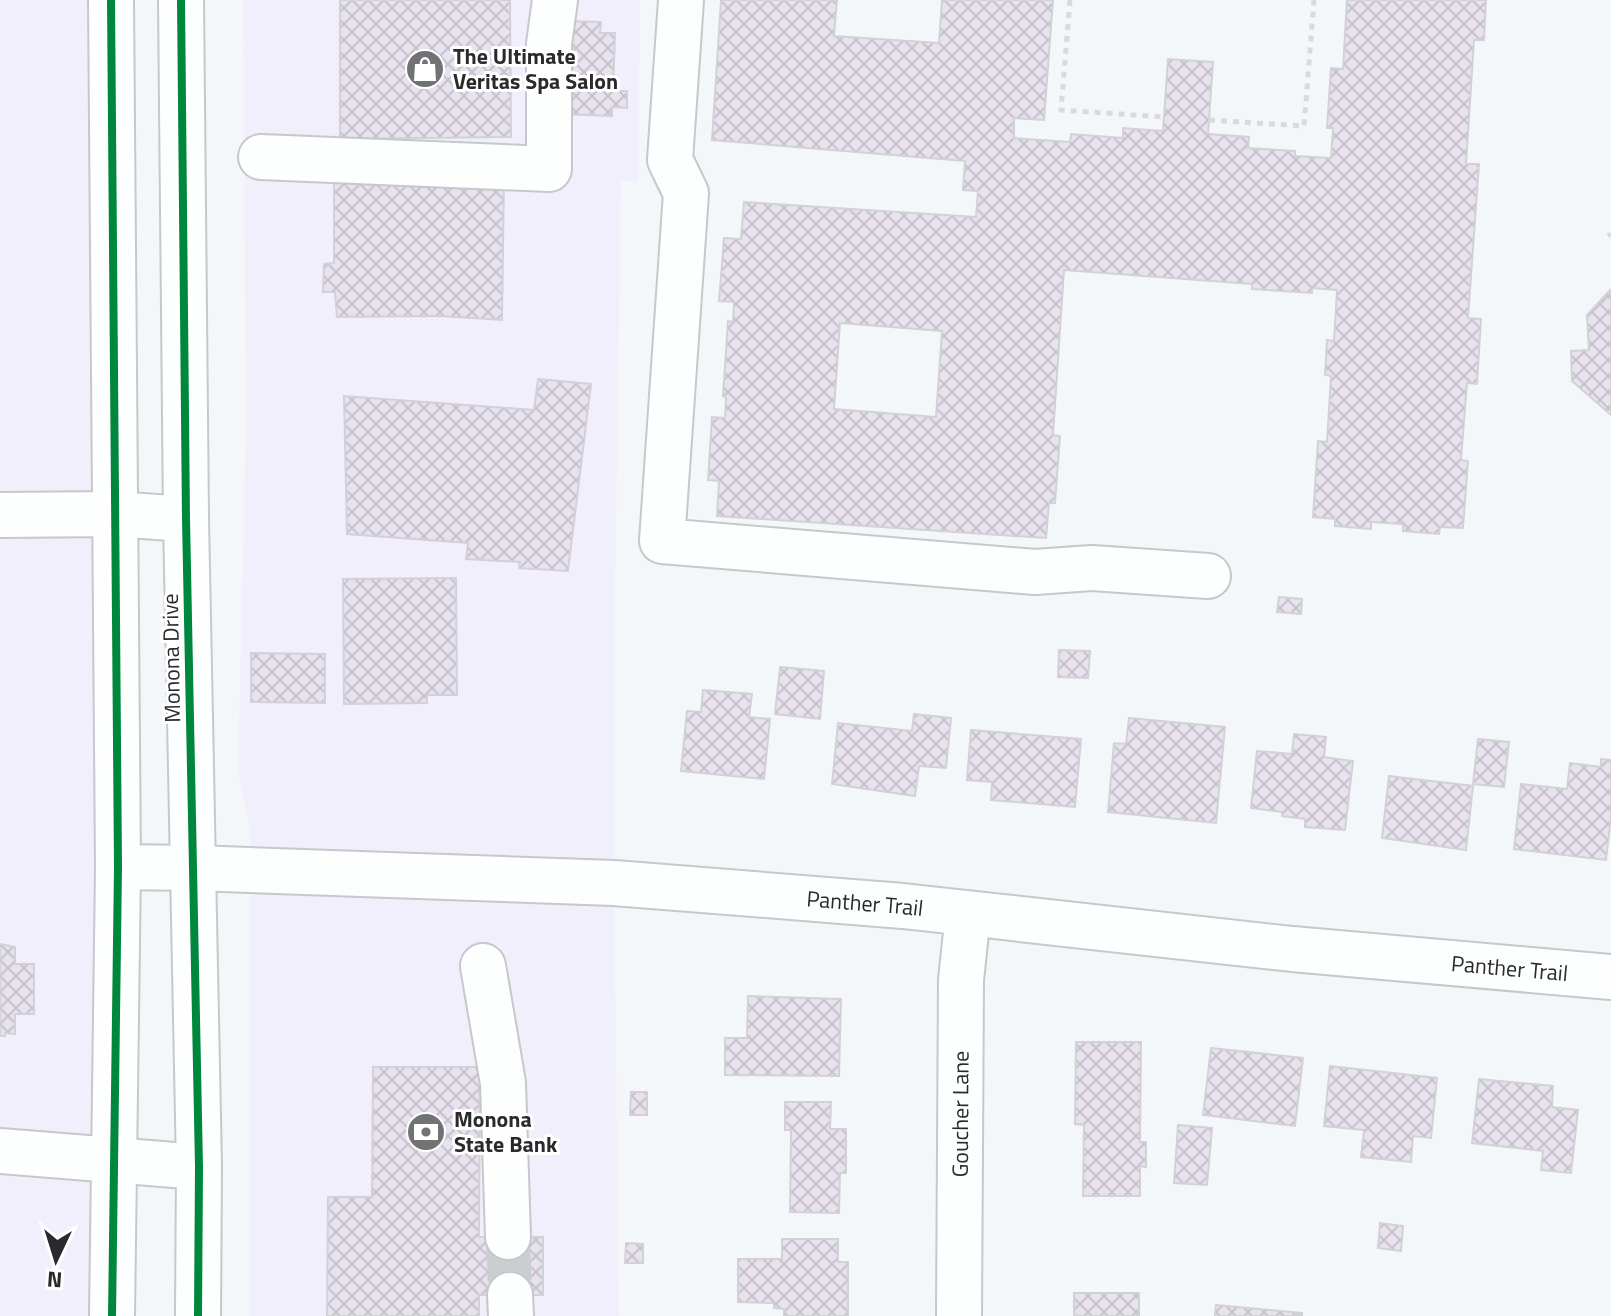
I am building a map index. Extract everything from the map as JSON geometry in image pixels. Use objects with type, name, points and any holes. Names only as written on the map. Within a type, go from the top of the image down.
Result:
[{"type":"street","points":[[111,0],[118,867],[112,1316]]},
{"type":"street","name":"Monona Drive","points":[[181,0],[186,519],[199,1167],[198,1316]]},
{"type":"street","points":[[261,157],[549,169],[549,44],[555,0]]},
{"type":"street","points":[[681,0],[670,160],[686,193],[662,541],[1035,572],[1092,568],[1208,576]]},
{"type":"street","points":[[0,515],[114,514],[186,519]]},
{"type":"street","name":"Panther Trail","points":[[118,867],[614,883],[1611,977]]},
{"type":"street","name":"Goucher Lane","points":[[959,1316],[961,980],[968,914]]},
{"type":"street","points":[[483,966],[503,1083],[508,1237]]},
{"type":"street","points":[[0,1151],[199,1167]]},
{"type":"path","points":[[1070,0],[1061,110],[1164,117]]},
{"type":"path","points":[[1209,120],[1304,126],[1314,0]]},
{"type":"shaded area","points":[[0,0],[111,0],[112,1316],[0,1316]]},
{"type":"shaded area","points":[[243,0],[640,0],[638,181],[621,181],[614,883],[619,1316],[250,1316],[250,828],[238,773],[246,424]]},
{"type":"building","name":"The Ultimate Veritas Spa Salon","points":[[340,0],[510,0],[511,137],[340,139]]},
{"type":"building","points":[[721,0],[837,0],[834,36],[939,43],[942,0],[1053,0],[1044,120],[1014,118],[1014,138],[1070,142],[1071,134],[1123,138],[1123,128],[1163,131],[1168,59],[1213,62],[1208,134],[1249,137],[1248,148],[1295,151],[1295,156],[1331,158],[1333,128],[1327,128],[1331,68],[1343,69],[1347,0],[1486,0],[1484,40],[1474,40],[1466,164],[1479,164],[1468,318],[1481,319],[1477,384],[1467,383],[1461,460],[1468,461],[1463,528],[1440,527],[1439,534],[1403,531],[1403,524],[1371,522],[1371,529],[1335,526],[1335,519],[1313,517],[1318,441],[1327,442],[1331,376],[1325,375],[1327,340],[1334,341],[1337,290],[1312,288],[1312,293],[1252,289],[1252,284],[1064,270],[1053,435],[1060,436],[1055,503],[1049,503],[1046,538],[717,516],[719,481],[708,480],[712,417],[725,418],[726,398],[723,396],[728,321],[733,322],[734,302],[719,301],[724,238],[741,239],[744,202],[976,217],[978,191],[963,190],[965,161],[712,140]],"holes":[[[840,323],[942,331],[936,417],[834,409]]]},
{"type":"building","points":[[567,21],[601,22],[600,33],[615,33],[613,91],[627,91],[627,108],[612,107],[612,116],[559,114]]},
{"type":"building","points":[[334,170],[504,178],[502,320],[441,316],[337,317],[335,292],[323,292],[324,264],[334,263]]},
{"type":"building","points":[[1610,290],[1611,415],[1572,381],[1571,351],[1589,350],[1587,315]]},
{"type":"building","points":[[538,379],[591,384],[568,571],[519,568],[520,562],[466,559],[468,543],[347,534],[344,396],[534,410]]},
{"type":"building","points":[[456,578],[457,695],[427,695],[427,703],[344,704],[343,579]]},
{"type":"building","points":[[1279,597],[1302,599],[1301,614],[1277,612]]},
{"type":"building","points":[[1059,650],[1090,651],[1088,678],[1058,677]]},
{"type":"building","points":[[251,653],[325,654],[325,703],[251,702]]},
{"type":"building","points":[[780,667],[824,671],[820,719],[775,714]]},
{"type":"building","points":[[703,690],[752,694],[749,717],[770,719],[764,779],[681,771],[687,711],[701,712]]},
{"type":"building","points":[[914,714],[951,718],[946,768],[919,766],[915,796],[832,784],[838,723],[912,731]]},
{"type":"building","points":[[1129,718],[1225,727],[1216,823],[1108,812],[1114,743],[1126,744]]},
{"type":"building","points":[[971,730],[1081,739],[1075,807],[991,800],[992,782],[967,780]]},
{"type":"building","points":[[1294,734],[1326,737],[1324,757],[1353,761],[1345,830],[1305,827],[1305,819],[1251,808],[1257,751],[1292,754]]},
{"type":"building","points":[[1478,739],[1509,742],[1504,787],[1473,784]]},
{"type":"building","points":[[1601,759],[1611,760],[1611,816],[1606,860],[1514,849],[1521,784],[1567,789],[1570,763],[1601,767]]},
{"type":"building","points":[[1389,776],[1473,786],[1466,850],[1382,838]]},
{"type":"building","points":[[0,944],[15,947],[15,964],[34,964],[34,1014],[15,1014],[15,1034],[5,1033],[5,1036],[0,1036]]},
{"type":"building","points":[[748,996],[841,999],[839,1076],[725,1075],[725,1038],[747,1038]]},
{"type":"building","points":[[1076,1042],[1141,1042],[1140,1142],[1146,1142],[1146,1167],[1140,1166],[1140,1196],[1083,1196],[1084,1125],[1075,1124]]},
{"type":"building","points":[[1211,1048],[1303,1058],[1295,1126],[1203,1115]]},
{"type":"building","points":[[1330,1066],[1437,1078],[1431,1138],[1413,1136],[1411,1162],[1361,1157],[1364,1130],[1324,1126]]},
{"type":"building","name":"Monona State Bank","points":[[373,1067],[480,1067],[479,1237],[543,1237],[543,1295],[479,1295],[479,1316],[327,1316],[328,1197],[372,1197]]},
{"type":"building","points":[[1479,1079],[1553,1086],[1552,1107],[1578,1110],[1571,1173],[1541,1170],[1543,1151],[1472,1143]]},
{"type":"building","points":[[631,1092],[647,1092],[647,1115],[630,1115]]},
{"type":"building","points":[[785,1102],[831,1102],[830,1129],[846,1129],[846,1173],[840,1173],[839,1213],[790,1212],[791,1130],[785,1130]]},
{"type":"building","points":[[1178,1125],[1212,1128],[1207,1185],[1174,1183]]},
{"type":"building","points":[[1380,1223],[1403,1226],[1401,1251],[1378,1248]]},
{"type":"building","points":[[782,1239],[838,1239],[838,1262],[848,1262],[848,1316],[784,1316],[784,1309],[774,1308],[774,1303],[738,1302],[738,1259],[782,1259]]},
{"type":"building","points":[[626,1243],[643,1244],[643,1263],[625,1263]]},
{"type":"building","points":[[1074,1293],[1139,1293],[1139,1316],[1074,1316]]},
{"type":"building","points":[[1216,1305],[1302,1313],[1302,1316],[1215,1316]]},
{"type":"tunnel","points":[[508,1237],[510,1295]]},
{"type":"cycle path","points":[[111,0],[118,867],[112,1316]]},
{"type":"cycle path","points":[[181,0],[186,519],[199,1167],[198,1316]]},
{"type":"place","name":"The Ultimate Veritas Spa Salon","points":[[425,69]]},
{"type":"place","name":"Monona State Bank","points":[[426,1132]]}]
